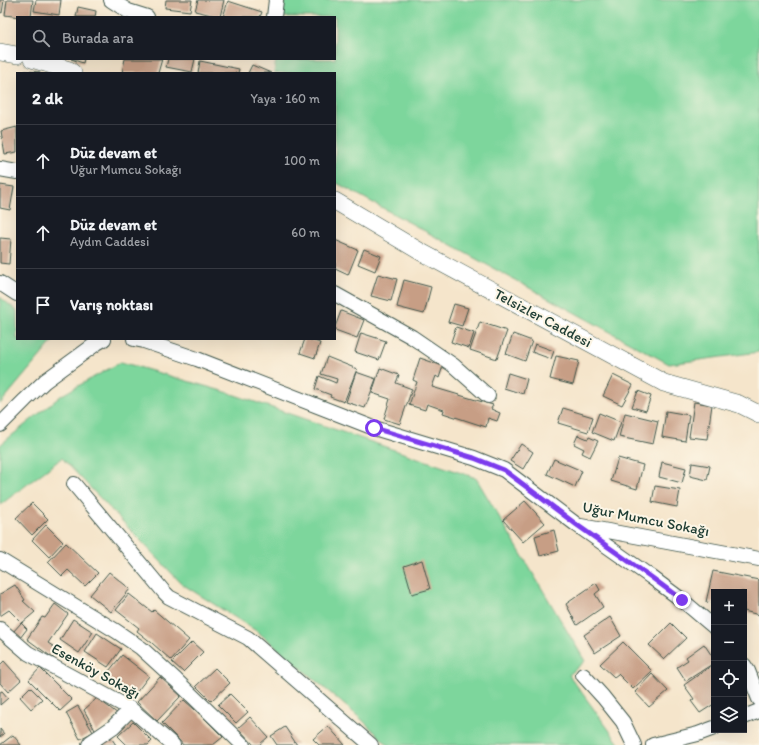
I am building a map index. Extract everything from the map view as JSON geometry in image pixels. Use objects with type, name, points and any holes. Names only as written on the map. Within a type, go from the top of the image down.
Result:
[{"type":"street","points":[[111,0],[128,11],[144,16]]},
{"type":"street","points":[[274,16],[276,0]]},
{"type":"street","points":[[0,52],[16,55]]},
{"type":"street","points":[[35,60],[72,72]]},
{"type":"street","points":[[0,169],[16,172]]},
{"type":"street","name":"Telsizler Caddesi","points":[[336,202],[421,252],[664,383],[739,404],[759,414]]},
{"type":"street","points":[[0,283],[16,293]]},
{"type":"street","points":[[336,295],[412,337],[453,364],[488,396]]},
{"type":"street","points":[[0,425],[45,381],[97,340]]},
{"type":"street","name":"Uğur Mumcu Sokağı","points":[[139,340],[197,359],[374,428],[474,458],[504,470],[577,525],[759,558]]},
{"type":"street","points":[[74,484],[169,597],[248,638],[371,745]]},
{"type":"street","points":[[577,525],[682,600],[712,625]]},
{"type":"street","points":[[0,560],[110,627],[141,648],[243,745]]},
{"type":"street","name":"Esenköy Sokağı","points":[[0,629],[28,653],[131,709],[173,745]]},
{"type":"street","points":[[747,670],[759,698]]},
{"type":"street","points":[[583,675],[623,722],[634,745]]},
{"type":"street","points":[[89,745],[113,727],[131,709]]},
{"type":"street","points":[[747,716],[759,711]]},
{"type":"street","points":[[653,745],[698,734],[711,729]]},
{"type":"green space","points":[[285,0],[759,0],[759,352],[669,364],[336,183],[336,72],[274,72],[276,60],[336,60],[336,16],[282,16]]},
{"type":"green space","points":[[0,297],[16,310],[16,340],[53,341],[0,404]]},
{"type":"green space","points":[[121,362],[229,393],[476,478],[585,661],[569,675],[620,745],[388,745],[360,718],[258,632],[182,584],[62,458],[0,505],[0,445],[62,395]]},
{"type":"building","points":[[0,0],[4,0],[2,13],[0,12]]},
{"type":"building","points":[[7,0],[33,0],[31,16],[5,15]]},
{"type":"building","points":[[36,0],[61,0],[59,15],[34,11]]},
{"type":"building","points":[[166,0],[192,0],[190,11],[165,8]]},
{"type":"building","points":[[198,0],[224,0],[220,16],[195,11]]},
{"type":"building","points":[[228,1],[262,12],[260,16],[223,16]]},
{"type":"building","points":[[78,7],[96,11],[95,16],[76,16]]},
{"type":"building","points":[[74,60],[84,60],[83,63]]},
{"type":"building","points":[[125,60],[162,60],[158,72],[122,72]]},
{"type":"building","points":[[168,60],[195,60],[192,72],[166,67]]},
{"type":"building","points":[[200,61],[239,69],[238,72],[198,72]]},
{"type":"building","points":[[252,65],[269,72],[248,72]]},
{"type":"building","points":[[16,127],[16,152],[5,154],[1,131]]},
{"type":"building","points":[[0,185],[14,187],[10,210],[0,208]]},
{"type":"building","points":[[0,238],[11,239],[9,264],[0,263]]},
{"type":"building","points":[[336,240],[358,250],[348,275],[336,269]]},
{"type":"building","points":[[364,249],[381,256],[375,271],[358,264]]},
{"type":"building","points":[[378,274],[397,279],[391,301],[371,296]]},
{"type":"building","points":[[404,280],[431,287],[424,314],[397,307]]},
{"type":"building","points":[[454,304],[468,308],[462,326],[448,322]]},
{"type":"building","points":[[341,311],[364,320],[357,338],[336,330],[336,324]]},
{"type":"building","points":[[480,322],[507,331],[497,359],[470,350]]},
{"type":"building","points":[[456,327],[474,333],[469,348],[451,342]]},
{"type":"building","points":[[361,333],[386,341],[379,360],[355,352]]},
{"type":"building","points":[[513,334],[532,341],[525,361],[506,354]]},
{"type":"building","points":[[305,340],[311,340],[320,343],[315,358],[300,353]]},
{"type":"building","points":[[535,344],[554,351],[551,359],[532,352]]},
{"type":"building","points":[[556,356],[579,361],[573,385],[550,379]]},
{"type":"building","points":[[327,357],[357,369],[344,402],[315,389],[319,376],[336,383],[337,379],[321,374]]},
{"type":"building","points":[[420,358],[443,366],[439,378],[436,376],[432,387],[493,405],[491,409],[500,413],[497,421],[488,418],[486,427],[443,413],[444,410],[427,404],[425,410],[409,405],[417,382],[413,380]]},
{"type":"building","points":[[380,368],[399,375],[396,383],[412,389],[400,424],[384,419],[390,399],[372,393]]},
{"type":"building","points":[[356,372],[376,379],[365,408],[346,402]]},
{"type":"building","points":[[508,373],[527,379],[523,394],[504,388]]},
{"type":"building","points":[[613,375],[633,385],[622,405],[603,396]]},
{"type":"building","points":[[638,391],[651,396],[646,411],[632,407]]},
{"type":"building","points":[[694,402],[712,405],[707,439],[689,437]]},
{"type":"building","points":[[563,408],[593,417],[588,432],[558,423]]},
{"type":"building","points":[[666,411],[689,415],[685,441],[662,437]]},
{"type":"building","points":[[599,413],[621,422],[614,441],[592,432]]},
{"type":"building","points":[[625,413],[658,421],[653,444],[619,437]]},
{"type":"building","points":[[578,435],[588,439],[589,437],[598,441],[590,457],[582,453],[584,449],[574,444]]},
{"type":"building","points":[[521,444],[533,452],[523,469],[510,461]]},
{"type":"building","points":[[618,458],[643,465],[637,489],[611,481]]},
{"type":"building","points":[[554,459],[582,471],[575,487],[547,474]]},
{"type":"building","points":[[662,462],[686,468],[682,483],[659,477]]},
{"type":"building","points":[[692,463],[710,466],[707,480],[690,476]]},
{"type":"building","points":[[655,486],[680,490],[677,507],[652,502]]},
{"type":"building","points":[[525,501],[545,523],[523,542],[503,520]]},
{"type":"building","points":[[32,503],[48,519],[32,535],[16,518]]},
{"type":"building","points":[[46,525],[63,542],[49,557],[32,540]]},
{"type":"building","points":[[554,530],[559,551],[540,556],[535,536]]},
{"type":"building","points":[[66,543],[98,573],[85,586],[68,570],[62,576],[48,562]]},
{"type":"building","points":[[422,560],[430,589],[412,594],[404,566]]},
{"type":"building","points":[[713,571],[759,580],[759,615],[747,612],[747,589],[711,589],[711,603],[706,602]]},
{"type":"building","points":[[109,572],[130,589],[111,612],[90,595]]},
{"type":"building","points":[[596,583],[600,590],[595,594],[603,607],[577,625],[566,604]]},
{"type":"building","points":[[15,585],[25,600],[23,601],[35,612],[22,623],[9,610],[0,616],[0,594]]},
{"type":"building","points":[[129,594],[152,612],[154,610],[189,640],[171,660],[137,631],[139,628],[116,610]]},
{"type":"building","points":[[55,604],[68,614],[48,643],[59,650],[53,658],[27,639],[42,617],[45,618]]},
{"type":"building","points":[[610,617],[621,636],[595,653],[584,635]]},
{"type":"building","points":[[73,619],[93,632],[79,653],[60,640]]},
{"type":"building","points":[[21,623],[27,629],[20,638],[13,632]]},
{"type":"building","points":[[671,623],[686,638],[664,659],[649,645]]},
{"type":"building","points":[[97,633],[121,649],[108,667],[85,652]]},
{"type":"building","points":[[192,642],[203,652],[183,672],[172,662]]},
{"type":"building","points":[[623,642],[652,671],[633,689],[618,674],[614,677],[600,664]]},
{"type":"building","points":[[704,644],[711,654],[711,665],[686,681],[677,667],[688,660],[686,657]]},
{"type":"building","points":[[122,655],[149,676],[132,698],[105,676]]},
{"type":"building","points":[[4,661],[21,680],[8,692],[0,683],[0,665]]},
{"type":"building","points":[[711,666],[711,706],[700,713],[691,701],[694,699],[684,685]]},
{"type":"building","points":[[40,668],[72,700],[60,711],[29,680]]},
{"type":"building","points":[[215,668],[230,683],[211,701],[196,686]]},
{"type":"building","points":[[652,674],[668,691],[649,707],[635,692]]},
{"type":"building","points":[[160,677],[181,696],[157,721],[137,702]]},
{"type":"building","points":[[30,687],[42,699],[31,709],[20,697]]},
{"type":"building","points":[[2,691],[8,698],[0,705],[0,692]]},
{"type":"building","points":[[230,694],[248,712],[236,723],[218,705]]},
{"type":"building","points":[[97,698],[118,714],[96,732],[84,710]]},
{"type":"building","points":[[184,700],[223,737],[213,745],[183,745],[162,723]]},
{"type":"building","points":[[78,706],[93,732],[80,739],[66,713]]},
{"type":"building","points":[[250,717],[268,737],[259,745],[254,745],[238,728]]},
{"type":"building","points":[[133,722],[152,741],[148,745],[127,745],[118,736]]},
{"type":"building","points":[[328,726],[345,745],[319,745],[313,739]]},
{"type":"building","points":[[285,727],[297,745],[277,745],[271,736]]},
{"type":"building","points":[[0,729],[4,734],[0,737]]},
{"type":"building","points":[[13,735],[21,745],[0,745]]},
{"type":"building","points":[[110,736],[116,745],[98,745]]},
{"type":"route","points":[[374,428],[474,458],[504,470],[577,525],[682,600]]}]
